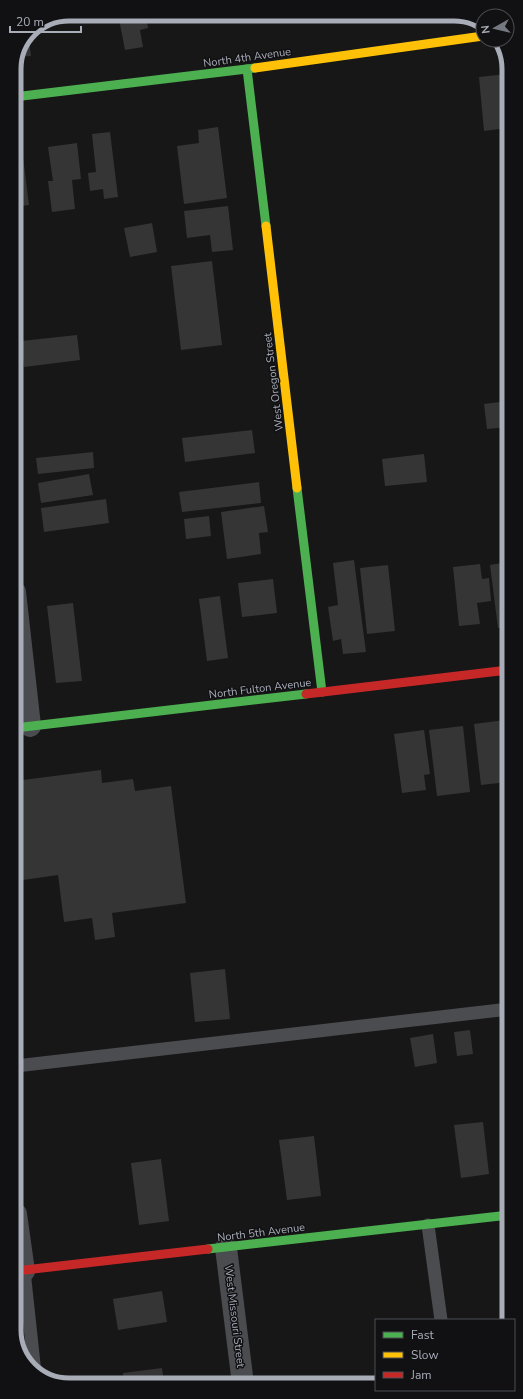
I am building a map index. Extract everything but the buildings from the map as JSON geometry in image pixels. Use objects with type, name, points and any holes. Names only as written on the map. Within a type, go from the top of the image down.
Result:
[{"type":"street","name":"North 4th Avenue","points":[[21,96],[247,69],[475,37]]},
{"type":"street","name":"West Oregon Street","points":[[247,69],[322,692]]},
{"type":"street","name":"North Fulton Avenue","points":[[22,727],[502,671]]},
{"type":"street","points":[[21,708],[22,727]]},
{"type":"street","name":"North 5th Avenue","points":[[21,1271],[502,1216]]},
{"type":"street","name":"West Missouri Street","points":[[226,1248],[242,1378]]},
{"type":"lane","points":[[21,1065],[502,1011]]},
{"type":"lane","points":[[428,1225],[441,1319]]},
{"type":"lane","points":[[21,1277],[35,1364]]},
{"type":"traffic: fast","points":[[21,96],[255,68]]},
{"type":"traffic: fast","points":[[247,69],[266,226]]},
{"type":"traffic: fast","points":[[297,488],[322,692]]},
{"type":"traffic: fast","points":[[21,727],[306,694]]},
{"type":"traffic: fast","points":[[208,1249],[502,1216]]},
{"type":"traffic: slow","points":[[255,68],[475,37]]},
{"type":"traffic: slow","points":[[266,226],[297,488]]},
{"type":"traffic: jam","points":[[306,694],[502,671]]},
{"type":"traffic: jam","points":[[21,1270],[208,1249]]}]
